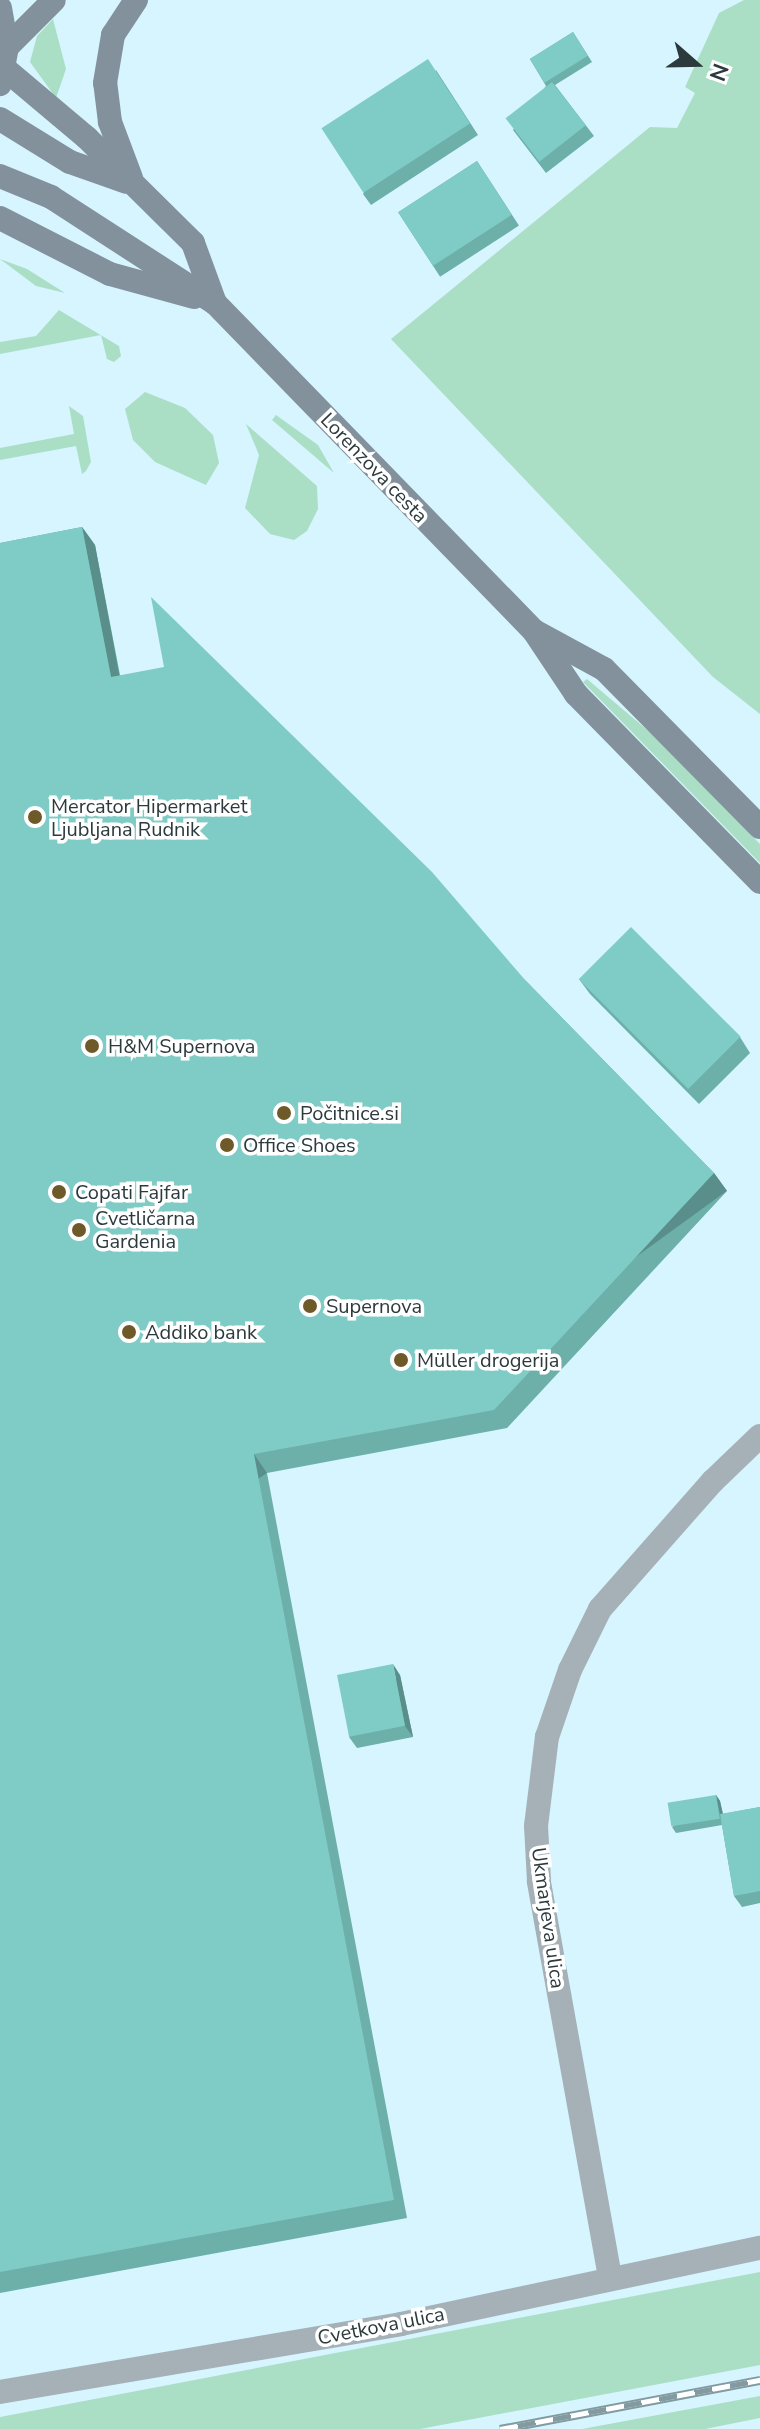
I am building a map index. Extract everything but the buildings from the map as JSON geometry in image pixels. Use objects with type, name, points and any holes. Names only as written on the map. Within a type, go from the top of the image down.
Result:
[{"type":"street","points":[[4,67],[54,0]]},
{"type":"street","points":[[133,184],[110,122],[105,83],[113,35],[136,0]]},
{"type":"street","points":[[0,8],[4,67]]},
{"type":"street","name":"Lorenzova cesta","points":[[4,67],[193,243],[215,303]]},
{"type":"street","name":"Lorenzova cesta","points":[[0,119],[70,162],[133,184]]},
{"type":"street","name":"Lorenzova cesta","points":[[0,176],[51,197],[215,303],[534,631],[576,694],[760,882]]},
{"type":"street","points":[[0,218],[110,274],[215,303]]},
{"type":"street","name":"Lorenzova cesta","points":[[534,631],[604,669],[760,827]]},
{"type":"street","name":"Ukmarjeva ulica","points":[[610,2277],[539,1881],[536,1826],[547,1737],[570,1670],[600,1609],[713,1481],[760,1436]]},
{"type":"street","name":"Cvetkova ulica","points":[[0,2392],[401,2324],[610,2277],[760,2248]]},
{"type":"green space","points":[[744,0],[760,0],[760,714],[713,677],[391,339],[650,127],[677,128],[695,93],[685,87],[719,13]]},
{"type":"green space","points":[[53,19],[66,69],[56,98],[30,62],[37,36]]},
{"type":"green space","points":[[0,259],[27,269],[65,293],[36,286]]},
{"type":"green space","points":[[59,310],[101,335],[0,354],[0,342],[36,336]]},
{"type":"green space","points":[[101,335],[119,346],[121,356],[114,362],[107,359]]},
{"type":"green space","points":[[145,392],[185,408],[213,435],[219,463],[206,485],[155,462],[133,440],[125,409]]},
{"type":"green space","points":[[69,406],[83,416],[91,462],[86,471],[82,474],[76,446],[0,460],[0,448],[74,434]]},
{"type":"green space","points":[[276,415],[318,445],[334,473],[272,420]]},
{"type":"green space","points":[[246,424],[317,486],[318,509],[307,531],[294,540],[270,534],[245,508],[259,455]]},
{"type":"green space","points":[[587,679],[652,734],[760,844],[760,863],[583,682]]},
{"type":"green space","points":[[760,2272],[760,2365],[420,2429],[0,2429],[0,2417]]},
{"type":"green space","points":[[760,2396],[760,2418],[705,2429],[582,2429]]},
{"type":"railway","points":[[500,2429],[760,2380]]},
{"type":"place","name":"Mercator Hipermarket Ljubljana Rudnik","points":[[35,817]]},
{"type":"place","name":"H&M Supernova","points":[[92,1046]]},
{"type":"place","name":"Počitnice.si","points":[[284,1113]]},
{"type":"place","name":"Office Shoes","points":[[227,1145]]},
{"type":"place","name":"Copati Fajfar","points":[[59,1192]]},
{"type":"place","name":"Cvetličarna Gardenia","points":[[79,1230]]},
{"type":"place","name":"Supernova","points":[[310,1306]]},
{"type":"place","name":"Addiko bank","points":[[129,1332]]},
{"type":"place","name":"Müller drogerija","points":[[401,1360]]}]
